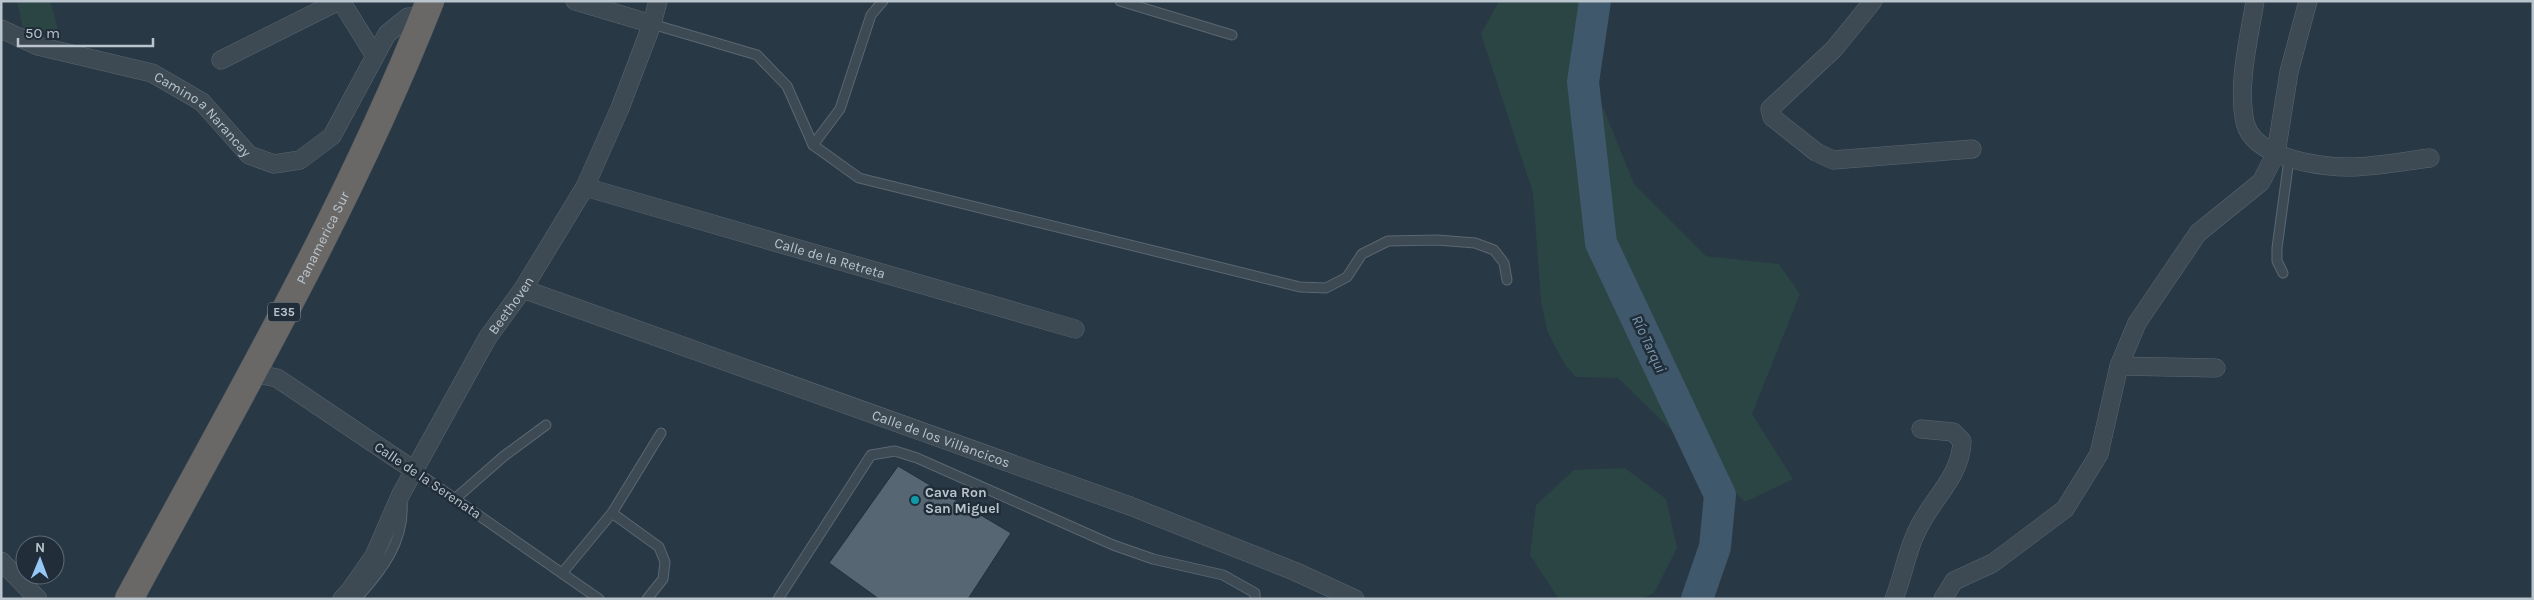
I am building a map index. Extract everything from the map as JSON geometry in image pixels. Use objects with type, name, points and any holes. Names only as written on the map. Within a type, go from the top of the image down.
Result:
[{"type":"highway","name":"Panamerica Sur","points":[[130,599],[252,373],[346,190],[426,9]]},
{"type":"street","points":[[221,60],[340,1],[375,56]]},
{"type":"street","points":[[575,1],[652,24]]},
{"type":"street","name":"Beethoven","points":[[342,599],[374,556],[401,494],[488,337],[523,289],[585,187],[620,108],[652,24],[658,1]]},
{"type":"street","points":[[1873,1],[1834,49],[1770,110],[1772,117],[1816,152],[1833,160],[1972,149]]},
{"type":"street","points":[[2255,1],[2243,91],[2246,122],[2251,135],[2283,156],[2354,167],[2430,158]]},
{"type":"street","points":[[1944,599],[1954,581],[1993,563],[2065,509],[2099,454],[2120,366],[2137,323],[2198,233],[2261,182],[2283,156],[2289,72],[2308,1]]},
{"type":"street","name":"Camino a Narancay","points":[[1,29],[38,46],[152,72],[202,102],[249,155],[274,164],[300,160],[332,136],[387,34],[400,22],[426,9]]},
{"type":"street","name":"Calle de la Retreta","points":[[585,187],[1076,329]]},
{"type":"street","name":"Calle de los Villancicos","points":[[523,289],[1130,506],[1294,571],[1355,599]]},
{"type":"street","points":[[2120,366],[2216,368]]},
{"type":"street","name":"Calle de la Serenata","points":[[252,373],[278,378],[415,471]]},
{"type":"street","points":[[1894,599],[1916,531],[1945,487],[1961,456],[1962,441],[1953,432],[1921,429]]},
{"type":"street","points":[[1,561],[38,599]]},
{"type":"lane","points":[[813,145],[840,109],[871,15],[883,1]]},
{"type":"lane","points":[[1120,1],[1232,35]]},
{"type":"lane","points":[[652,24],[757,55],[786,86],[813,145],[859,178],[1300,287],[1326,288],[1347,277],[1362,254],[1388,241],[1437,240],[1475,243],[1494,250],[1504,263],[1507,280]]},
{"type":"lane","points":[[2283,156],[2277,248],[2277,261],[2283,273]]},
{"type":"lane","points":[[456,498],[504,456],[546,426]]},
{"type":"lane","points":[[563,572],[612,513],[661,432]]},
{"type":"lane","points":[[778,599],[871,455],[895,451],[917,458],[1113,545],[1153,559],[1223,576],[1255,593],[1255,599]]},
{"type":"lane","name":"Calle de la Serenata","points":[[415,471],[563,572],[599,599]]},
{"type":"lane","points":[[356,599],[378,575],[398,538],[403,512],[401,494]]},
{"type":"lane","points":[[612,513],[659,547],[664,562],[663,578],[647,599]]},
{"type":"green space","points":[[17,1],[50,1],[59,32],[23,29]]},
{"type":"green space","points":[[1499,1],[1585,1],[1579,66],[1600,100],[1634,184],[1706,256],[1779,264],[1800,294],[1752,414],[1793,479],[1745,502],[1618,378],[1576,377],[1565,365],[1547,331],[1541,300],[1533,193],[1481,34]]},
{"type":"green space","points":[[1625,468],[1666,499],[1677,548],[1654,593],[1641,599],[1558,598],[1530,555],[1536,505],[1574,470]]},
{"type":"building","name":"Cava Ron San Miguel","points":[[898,466],[1011,533],[968,599],[879,599],[829,563]]},
{"type":"waterway","name":"Río Tarqui","points":[[1595,1],[1583,82],[1601,243],[1720,495],[1715,547],[1697,599]]},
{"type":"place","name":"Cava Ron San Miguel","points":[[915,500]]}]
